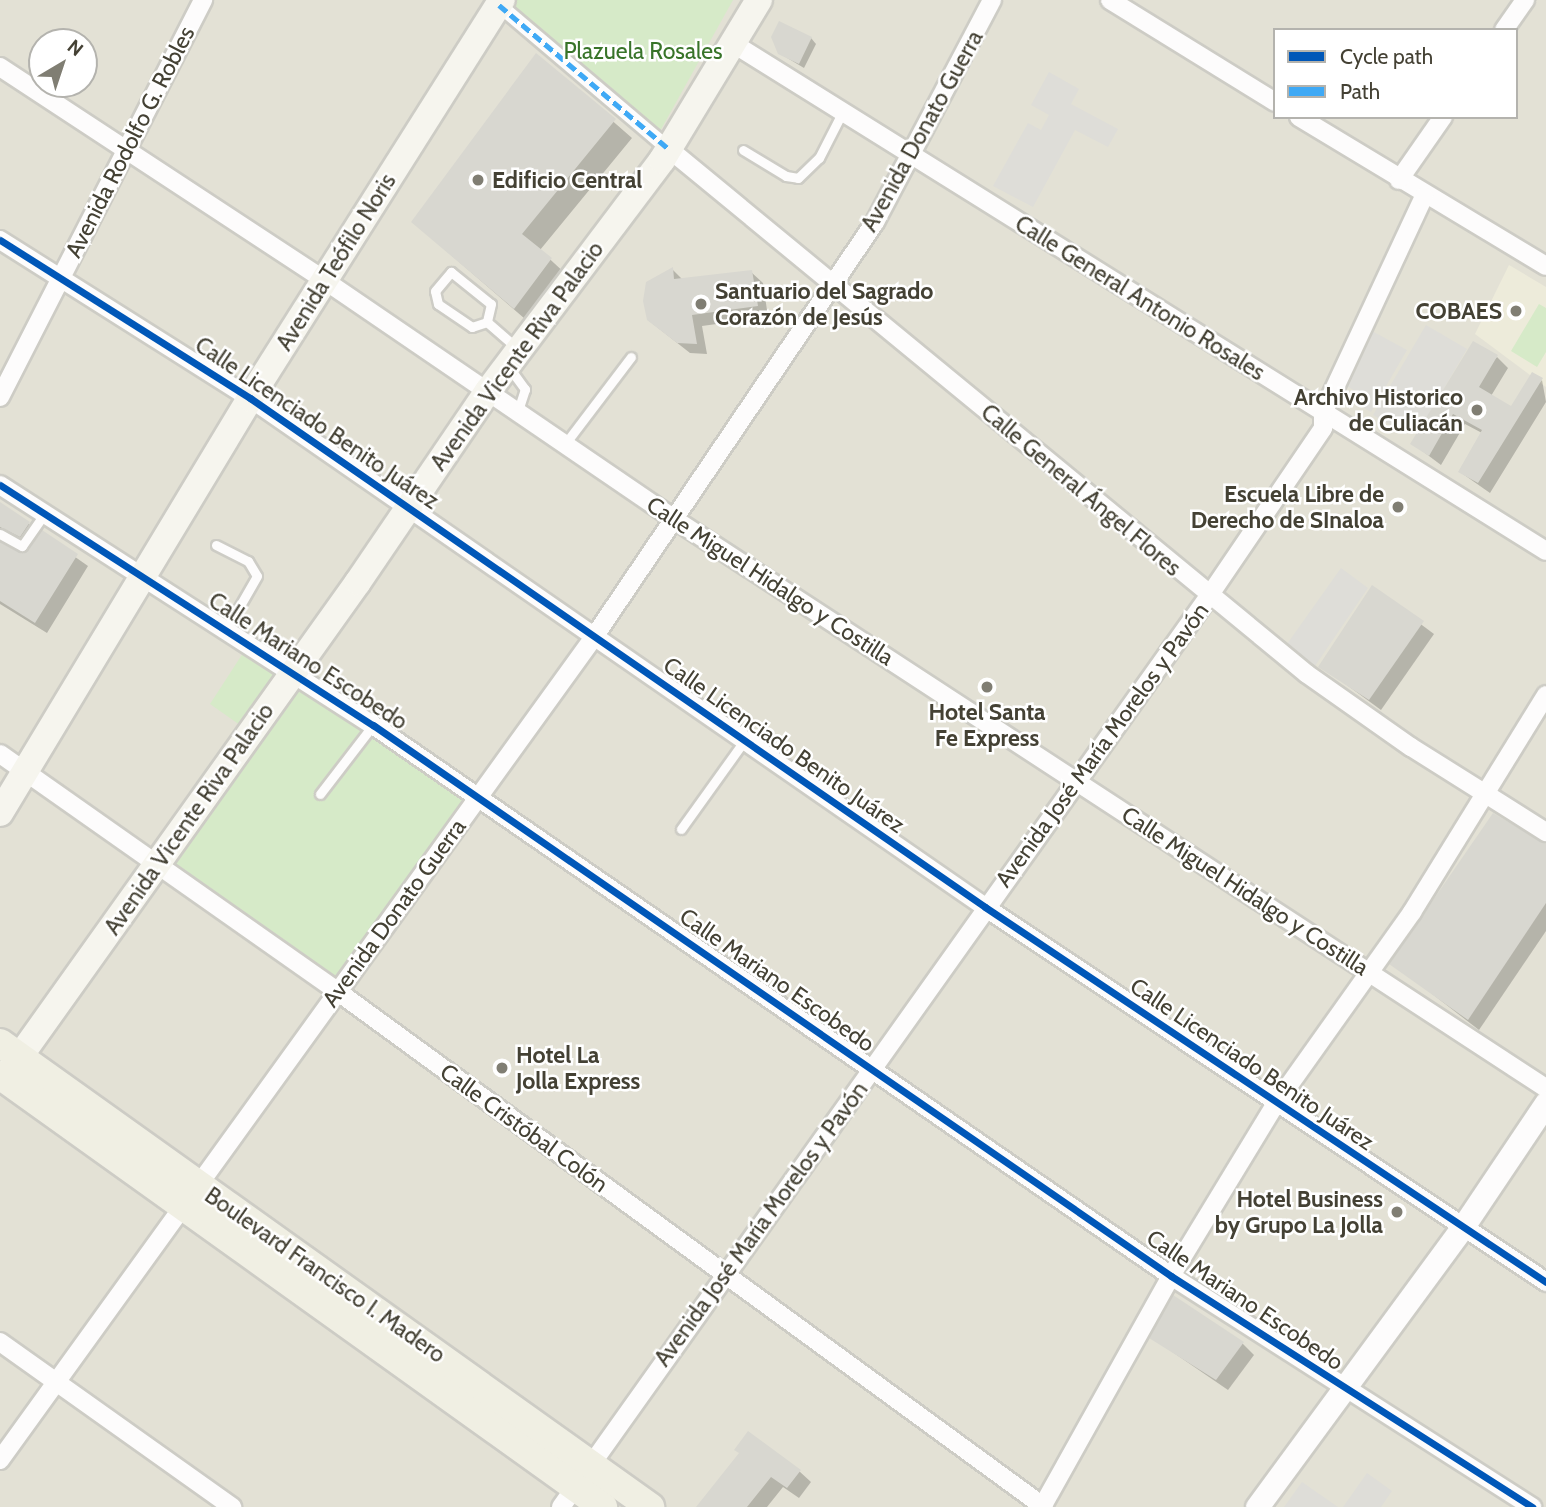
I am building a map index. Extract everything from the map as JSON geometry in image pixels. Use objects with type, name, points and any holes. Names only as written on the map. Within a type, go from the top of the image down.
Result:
[{"type":"main road","name":"Avenida Vicente Riva Palacio","points":[[5,1068],[158,864],[488,391],[669,149],[759,0]]},
{"type":"main road","name":"Avenida Teófilo Noris","points":[[0,813],[250,398],[500,2]]},
{"type":"main road","name":"Boulevard Francisco I. Madero","points":[[5,1068],[190,1195],[603,1507]]},
{"type":"main road","name":"Boulevard Francisco I. Madero","points":[[575,1486],[650,1507]]},
{"type":"street","name":"Avenida Rodolfo G. Robles","points":[[0,397],[203,0]]},
{"type":"street","name":"Avenida Donato Guerra","points":[[0,1460],[594,637],[833,283],[914,154],[992,0]]},
{"type":"street","points":[[1110,0],[1133,6],[1273,101]]},
{"type":"street","points":[[1505,28],[1525,0]]},
{"type":"street","points":[[500,2],[669,149]]},
{"type":"street","name":"Calle General Antonio Rosales","points":[[734,44],[914,154],[1195,336],[1546,551]]},
{"type":"street","name":"Calle Miguel Hidalgo y Costilla","points":[[0,67],[324,280],[674,519],[1546,1088]]},
{"type":"street","points":[[1302,119],[1424,196],[1546,266]]},
{"type":"street","points":[[1399,180],[1442,119]]},
{"type":"street","name":"Calle General Ángel Flores","points":[[669,149],[1307,674],[1486,797],[1546,832]]},
{"type":"street","name":"Avenida José María Morelos y Pavón","points":[[575,1486],[1209,596],[1323,428],[1323,413],[1424,196]]},
{"type":"street","name":"Calle Licenciado Benito Juárez","points":[[0,240],[250,398],[1275,1105],[1464,1225],[1546,1282]]},
{"type":"street","name":"Calle Mariano Escobedo","points":[[0,485],[373,725],[1171,1276],[1344,1390],[1532,1507]]},
{"type":"street","points":[[1043,1506],[1171,1276],[1275,1105],[1371,972],[1486,797],[1546,695]]},
{"type":"street","name":"Calle Cristóbal Colón","points":[[0,754],[337,991],[1043,1506]]},
{"type":"street","points":[[1257,1507],[1464,1225],[1546,1102]]},
{"type":"street","points":[[0,1342],[232,1507]]},
{"type":"lane","points":[[743,150],[786,176],[798,178],[819,158],[844,111]]},
{"type":"lane","points":[[487,322],[472,327],[438,304],[435,290],[445,275],[457,274],[491,304],[487,322],[513,357],[525,389],[518,411]]},
{"type":"lane","points":[[565,444],[631,357]]},
{"type":"lane","points":[[0,534],[22,546],[45,513]]},
{"type":"lane","points":[[216,545],[248,561],[257,576],[226,630]]},
{"type":"lane","points":[[320,794],[373,725]]},
{"type":"lane","points":[[681,830],[744,741]]},
{"type":"shaded area","points":[[0,0],[1546,0],[1546,1507],[0,1507]]},
{"type":"shaded area","points":[[1049,72],[1079,89],[1071,104],[1118,129],[1108,147],[1075,130],[1033,207],[993,186],[1028,123],[1041,130],[1049,115],[1031,105]]},
{"type":"shaded area","name":"COBAES","points":[[1509,265],[1546,287],[1546,387],[1475,334]]},
{"type":"shaded area","points":[[1426,325],[1467,349],[1426,419],[1407,409],[1396,428],[1373,415]]},
{"type":"shaded area","points":[[1372,331],[1407,350],[1371,412],[1350,400],[1355,391],[1342,383]]},
{"type":"shaded area","points":[[1341,568],[1368,588],[1315,666],[1287,644]]},
{"type":"shaded area","points":[[1367,1473],[1392,1491],[1381,1507],[1343,1507]]},
{"type":"shaded area","points":[[1302,1482],[1338,1507],[1284,1507]]},
{"type":"green space","name":"Plazuela Rosales","points":[[508,0],[733,0],[659,133],[506,4]]},
{"type":"green space","points":[[1539,304],[1546,308],[1546,352],[1537,367],[1511,351]]},
{"type":"green space","points":[[245,650],[278,672],[247,730],[210,704]]},
{"type":"green space","points":[[292,681],[467,799],[336,979],[173,862]]},
{"type":"building","points":[[779,21],[812,37],[799,64],[778,54],[771,37]]},
{"type":"building","name":"Edificio Central","points":[[536,53],[616,119],[522,234],[552,258],[514,309],[411,222]]},
{"type":"building","name":"Santuario del Sagrado Corazón de Jesús","points":[[673,267],[674,279],[752,270],[758,306],[692,315],[697,344],[677,343],[647,320],[643,301],[646,282]]},
{"type":"building","name":"Archivo Historico de Culiacán","points":[[1473,341],[1498,355],[1479,387],[1511,406],[1532,372],[1543,378],[1478,483],[1458,472],[1482,430],[1453,414],[1429,456],[1410,444]]},
{"type":"building","points":[[0,502],[30,522],[20,537],[0,527]]},
{"type":"building","points":[[42,530],[78,554],[35,623],[0,601],[0,542],[25,552]]},
{"type":"building","points":[[1372,585],[1424,621],[1369,700],[1318,667]]},
{"type":"building","points":[[1493,813],[1546,844],[1546,903],[1468,1020],[1389,964]]},
{"type":"building","points":[[1173,1295],[1244,1342],[1216,1380],[1149,1338]]},
{"type":"building","points":[[748,1431],[801,1470],[787,1488],[771,1477],[747,1507],[696,1507],[739,1453],[734,1450]]},
{"type":"marked path","points":[[499,5],[669,149]]},
{"type":"cycle path","points":[[0,240],[250,398],[985,907],[1546,1282]]},
{"type":"cycle path","points":[[0,485],[373,725],[1171,1276],[1532,1507]]},
{"type":"place","name":"Edificio Central","points":[[478,180]]},
{"type":"place","name":"Santuario del Sagrado Corazón de Jesús","points":[[701,304]]},
{"type":"place","name":"COBAES","points":[[1516,311]]},
{"type":"place","name":"Archivo Historico de Culiacán","points":[[1477,410]]},
{"type":"place","name":"Escuela Libre de Derecho de SInaloa","points":[[1398,507]]},
{"type":"place","name":"Hotel Santa Fe Express","points":[[987,687]]},
{"type":"place","name":"Hotel La Jolla Express","points":[[502,1068]]},
{"type":"place","name":"Hotel Business by Grupo La Jolla","points":[[1397,1212]]}]
